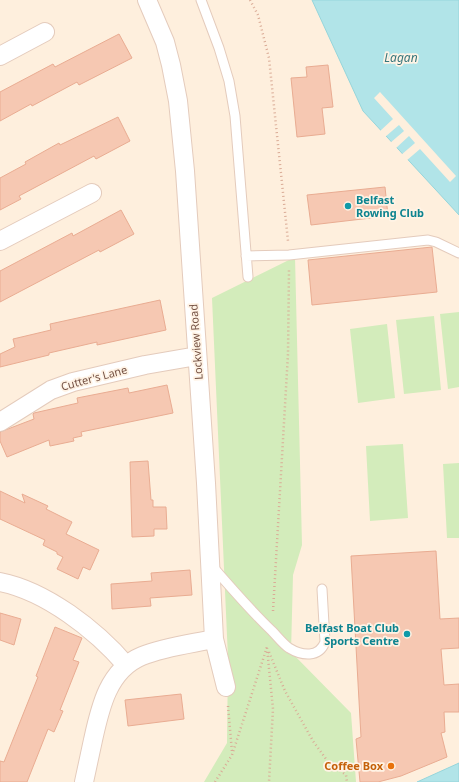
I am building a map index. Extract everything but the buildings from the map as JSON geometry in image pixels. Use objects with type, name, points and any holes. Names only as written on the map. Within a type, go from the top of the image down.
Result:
[{"type":"street","name":"Lockview Road","points":[[147,0],[164,42],[171,65],[178,101],[185,171],[196,356],[206,484],[214,639],[226,687]]},
{"type":"street","points":[[0,56],[45,32]]},
{"type":"street","points":[[0,241],[92,193]]},
{"type":"street","name":"Cutter's Lane","points":[[0,422],[51,390],[73,382],[145,365],[196,356]]},
{"type":"street","points":[[0,582],[15,585],[62,609],[90,628],[112,647],[126,665]]},
{"type":"street","points":[[84,782],[104,697],[114,678],[126,665],[141,656],[214,639]]},
{"type":"lane","points":[[201,0],[219,48],[228,81],[235,116],[248,277]]},
{"type":"lane","points":[[246,256],[289,254],[428,240],[436,242],[459,253]]},
{"type":"lane","points":[[209,563],[249,609],[272,632],[289,648],[302,653],[314,654],[322,650],[325,642],[322,589]]},
{"type":"path","points":[[250,0],[258,15],[269,58],[289,254],[288,354],[272,632]]},
{"type":"path","points":[[215,782],[232,755],[267,646]]},
{"type":"path","points":[[267,646],[272,709],[269,782]]},
{"type":"path","points":[[267,646],[285,691],[313,740],[329,763],[346,775],[347,782]]},
{"type":"path","points":[[226,687],[232,755]]},
{"type":"green space","points":[[295,257],[302,545],[293,575],[291,652],[351,713],[356,782],[204,782],[227,743],[228,658],[212,298]]},
{"type":"green space","points":[[459,312],[459,387],[448,389],[440,314]]},
{"type":"green space","points":[[434,316],[441,390],[404,394],[396,320]]},
{"type":"green space","points":[[387,324],[395,398],[358,403],[350,329]]},
{"type":"green space","points":[[403,444],[408,518],[370,521],[366,446]]},
{"type":"green space","points":[[459,463],[459,538],[447,538],[443,464]]},
{"type":"water","name":"Lagan","points":[[312,0],[459,0],[459,215],[363,111]]},
{"type":"water","points":[[459,763],[459,782],[417,782]]},
{"type":"pier","points":[[380,92],[456,176],[450,182],[420,149],[406,161],[401,155],[415,143],[409,136],[395,149],[390,143],[404,131],[399,125],[385,137],[379,132],[393,119],[374,98]]},
{"type":"place","name":"Belfast Rowing Club","points":[[348,206]]},
{"type":"place","name":"Belfast Boat Club Sports Centre","points":[[407,634]]},
{"type":"place","name":"Coffee Box","points":[[391,766]]}]
